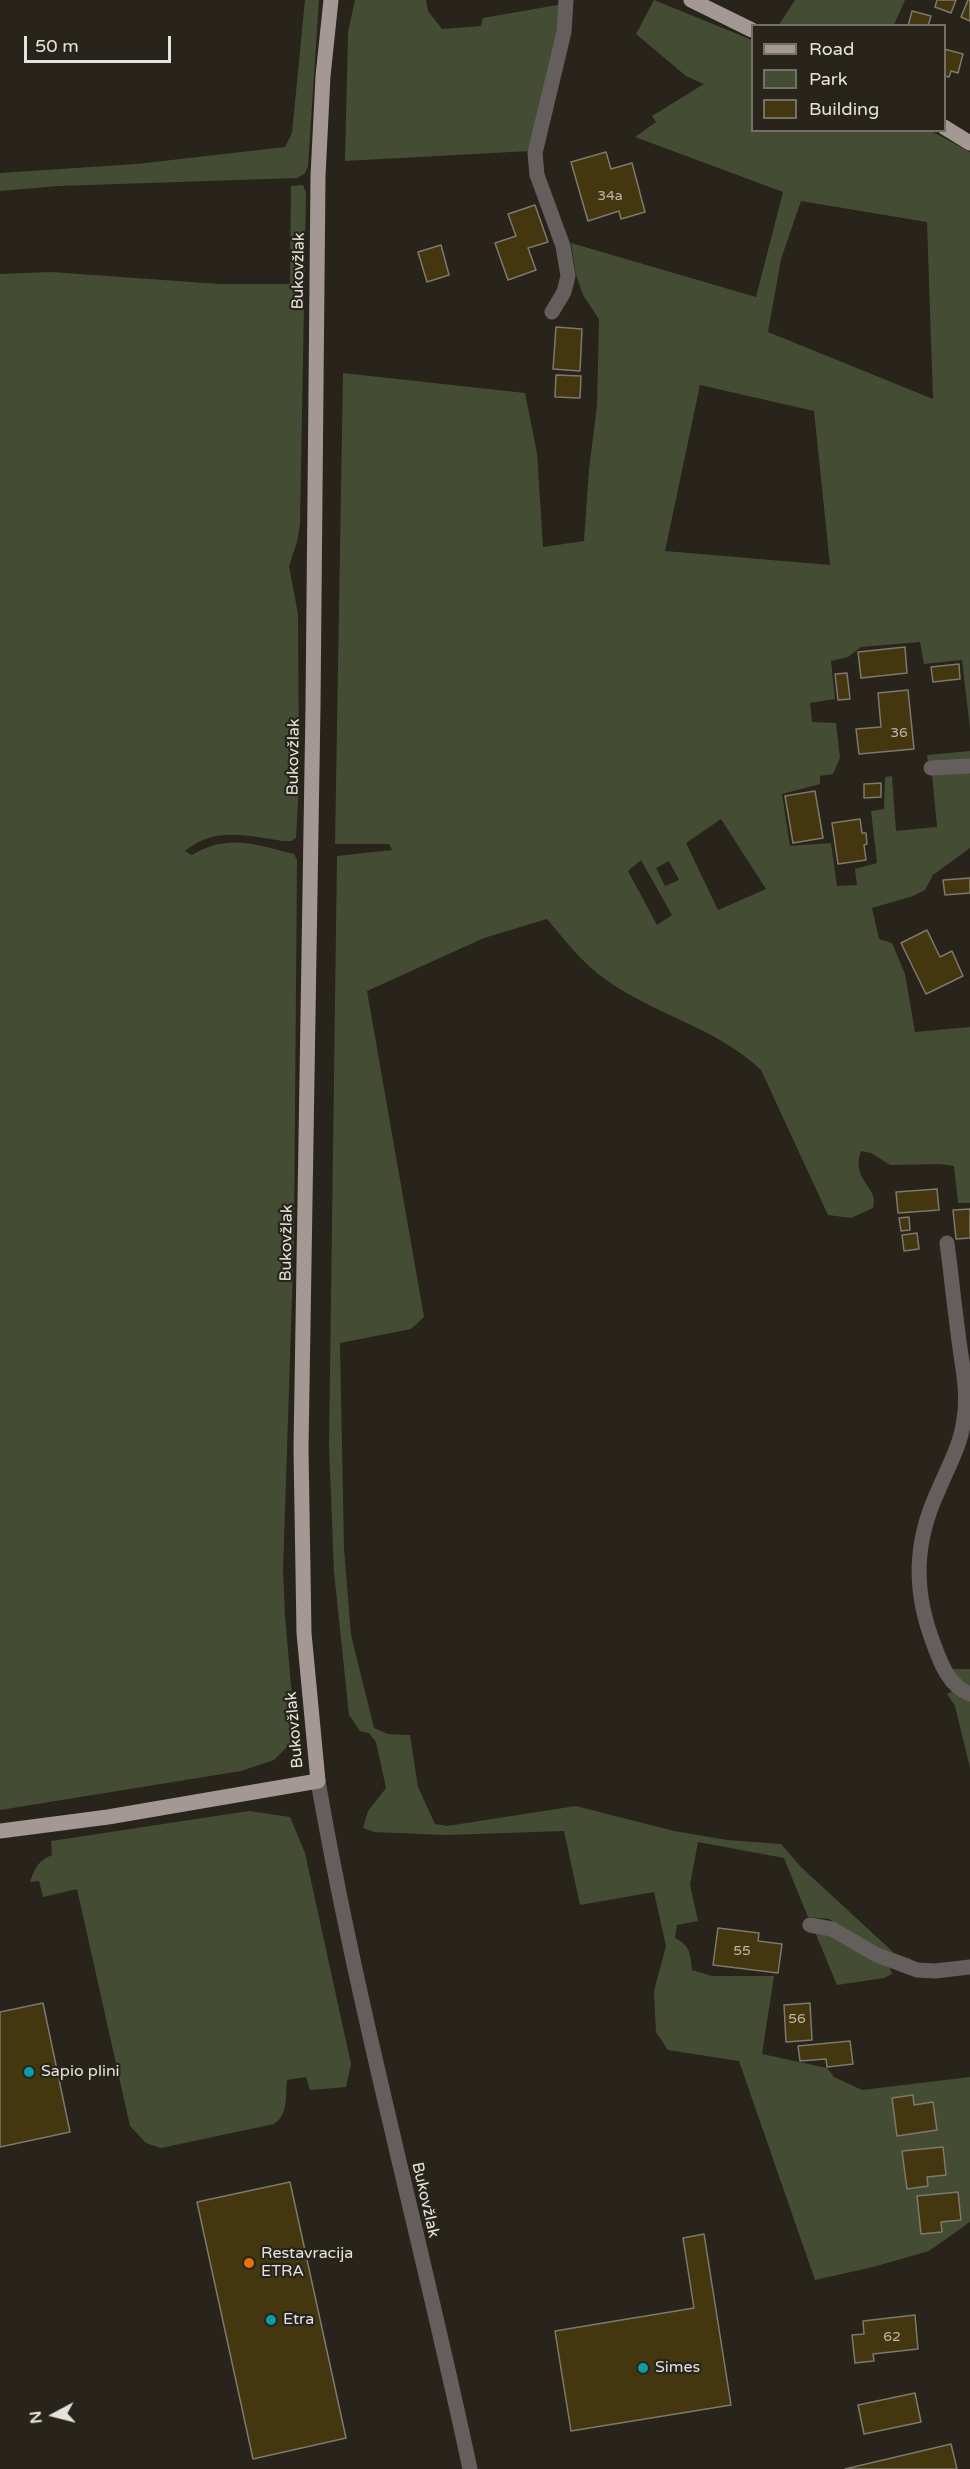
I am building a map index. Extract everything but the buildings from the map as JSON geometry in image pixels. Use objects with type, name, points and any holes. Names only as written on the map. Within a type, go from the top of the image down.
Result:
[{"type":"main road","name":"Bukovžlak","points":[[318,1780],[304,1633],[301,1448],[313,718],[318,176],[323,76],[331,0]]},
{"type":"main road","points":[[691,0],[751,29]]},
{"type":"main road","points":[[946,128],[970,142]]},
{"type":"main road","points":[[0,1831],[108,1817],[318,1780]]},
{"type":"street","points":[[552,312],[564,292],[568,276],[563,246],[537,175],[535,153],[564,32],[566,0]]},
{"type":"street","points":[[931,768],[970,766]]},
{"type":"street","points":[[947,1243],[964,1378],[965,1418],[957,1449],[926,1517],[920,1545],[920,1587],[929,1632],[942,1665],[955,1685],[970,1694]]},
{"type":"street","name":"Bukovžlak","points":[[318,1780],[335,1881],[470,2469]]},
{"type":"street","points":[[810,1925],[832,1929],[877,1955],[917,1970],[935,1971],[970,1967]]},
{"type":"green space","points":[[305,0],[319,0],[308,166],[305,173],[298,178],[58,186],[0,191],[0,173],[137,164],[285,147],[292,133]]},
{"type":"green space","points":[[355,0],[426,0],[428,11],[442,29],[481,26],[483,18],[563,4],[560,33],[529,151],[345,161],[348,32]]},
{"type":"green space","points":[[654,0],[751,40],[751,132],[933,132],[970,152],[970,729],[962,660],[924,664],[920,642],[861,647],[848,657],[831,661],[835,699],[810,703],[812,722],[836,723],[840,758],[833,774],[820,776],[820,784],[782,794],[790,846],[831,843],[837,886],[857,885],[855,869],[877,863],[871,811],[884,809],[885,777],[892,776],[896,831],[937,827],[932,774],[970,772],[970,848],[933,875],[925,890],[913,896],[872,908],[879,939],[892,943],[905,974],[915,1032],[970,1027],[970,1203],[958,1203],[954,1166],[890,1165],[871,1153],[861,1151],[859,1170],[873,1194],[873,1208],[851,1218],[828,1215],[761,1070],[725,1043],[644,1002],[605,979],[581,959],[547,919],[484,938],[367,991],[424,1317],[411,1329],[340,1343],[344,1549],[351,1635],[374,1728],[388,1734],[410,1735],[418,1787],[435,1824],[447,1826],[576,1806],[674,1831],[727,1840],[781,1844],[801,1867],[894,1953],[911,1959],[913,1964],[881,1952],[829,1919],[808,1917],[784,1858],[698,1842],[690,1885],[698,1921],[677,1925],[675,1938],[687,1947],[692,1970],[712,1976],[774,1976],[762,2054],[827,2068],[834,2077],[862,2090],[970,2077],[970,2222],[929,2251],[815,2280],[739,2061],[668,2050],[656,2032],[654,1991],[666,1946],[654,1892],[580,1905],[564,1831],[446,1835],[374,1832],[363,1828],[368,1811],[386,1788],[376,1742],[369,1733],[360,1731],[349,1715],[334,1572],[329,1446],[337,856],[392,850],[389,844],[335,844],[343,373],[525,393],[537,453],[543,547],[584,541],[589,469],[597,406],[599,319],[583,295],[576,275],[571,243],[756,297],[783,192],[635,137],[656,122],[652,116],[704,84],[686,76],[636,34]],"holes":[[[801,201],[927,222],[933,399],[768,332],[781,259]],[[700,385],[814,411],[830,565],[665,551]],[[721,819],[766,889],[718,910],[686,843]],[[641,860],[672,915],[657,925],[628,871]],[[669,861],[679,880],[665,886],[656,868]]]},
{"type":"green space","points":[[795,0],[905,0],[894,24],[780,24]]},
{"type":"green space","points":[[303,185],[306,193],[300,524],[289,566],[298,614],[299,782],[296,838],[283,841],[245,835],[220,836],[196,843],[185,851],[192,855],[218,844],[242,843],[294,854],[297,860],[294,1235],[283,1571],[294,1721],[291,1743],[274,1760],[241,1771],[0,1810],[0,274],[51,272],[219,284],[290,284],[291,186]]},
{"type":"green space","points":[[970,751],[970,761],[928,763],[927,755]]},
{"type":"green space","points":[[948,1669],[970,1669],[970,1691]]},
{"type":"green space","points":[[955,1690],[970,1699],[970,1768],[955,1706],[947,1694]]},
{"type":"green space","points":[[249,1811],[290,1817],[305,1853],[351,2064],[346,2087],[310,2090],[306,2077],[287,2080],[284,2110],[274,2124],[161,2148],[146,2143],[130,2126],[77,1889],[43,1897],[39,1881],[30,1882],[38,1866],[52,1855],[51,1841]]},
{"type":"green space","points":[[826,1931],[890,1968],[892,1974],[884,1978],[837,1985],[815,1932]]},
{"type":"place","name":"Sapio plini","points":[[29,2072]]},
{"type":"place","name":"Restavracija ETRA","points":[[249,2263]]},
{"type":"place","name":"Etra","points":[[271,2320]]},
{"type":"place","name":"Simes","points":[[643,2368]]}]
